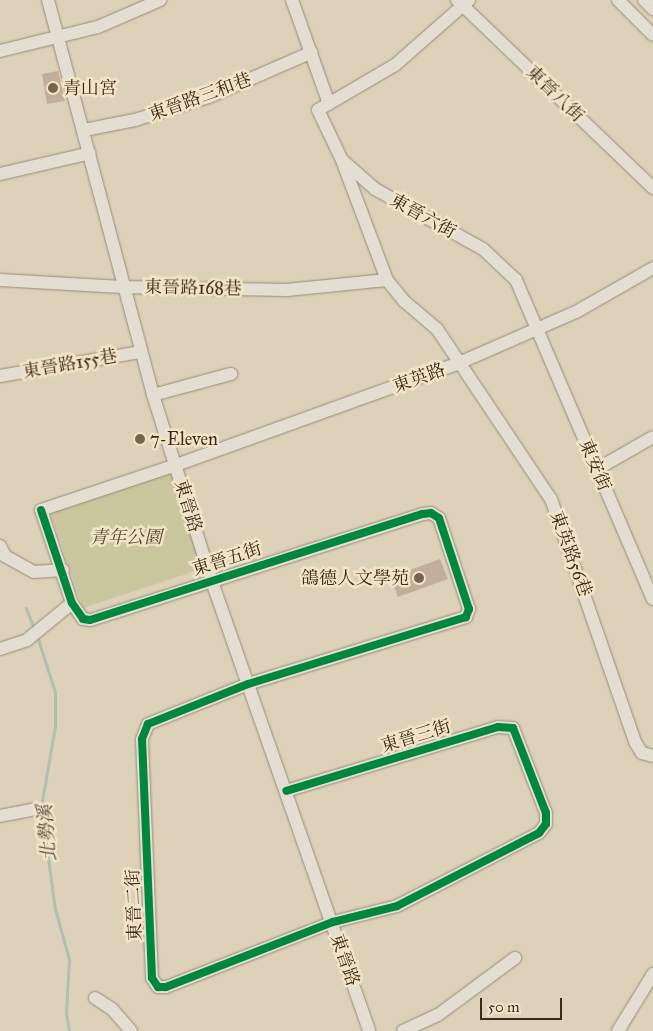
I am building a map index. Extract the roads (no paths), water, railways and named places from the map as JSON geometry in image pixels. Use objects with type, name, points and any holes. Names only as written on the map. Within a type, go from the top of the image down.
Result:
[{"type":"street","name":"東晉路","points":[[48,0],[90,153],[122,287],[153,396],[211,579],[333,922],[369,1031]]},
{"type":"street","points":[[0,52],[98,27],[160,0]]},
{"type":"street","points":[[292,0],[329,104],[395,65],[463,2]]},
{"type":"street","points":[[618,0],[653,35]]},
{"type":"street","points":[[644,0],[653,9]]},
{"type":"street","name":"東晉八街","points":[[463,2],[653,188]]},
{"type":"street","name":"東晉路三和巷","points":[[84,130],[135,120],[209,97],[312,52]]},
{"type":"street","name":"東晉六街","points":[[329,104],[318,110],[342,160],[375,189],[483,249],[516,280],[537,330]]},
{"type":"street","points":[[0,174],[90,153]]},
{"type":"street","points":[[342,160],[386,280]]},
{"type":"street","name":"東英路","points":[[41,510],[176,465],[459,363],[537,330],[619,290],[653,268]]},
{"type":"street","name":"東晉路168巷","points":[[0,280],[122,287],[287,290],[386,280]]},
{"type":"street","name":"東英路56巷","points":[[386,280],[404,301],[437,329],[551,500],[635,742],[642,753],[653,756]]},
{"type":"street","name":"東安街","points":[[537,330],[653,599]]},
{"type":"street","name":"東晉路155巷","points":[[0,376],[141,352]]},
{"type":"street","points":[[153,396],[231,374]]},
{"type":"street","points":[[597,468],[653,437]]},
{"type":"street","name":"東晉五街","points":[[41,510],[63,570],[72,603],[83,619],[90,620],[211,579],[431,513],[439,518],[457,572]]},
{"type":"street","points":[[0,548],[5,556],[34,572],[63,570]]},
{"type":"street","name":"東晉二街","points":[[457,572],[469,609],[466,617],[248,684],[148,724],[142,739],[152,978],[158,987],[166,987],[333,922],[397,906],[424,895],[538,833],[546,824],[546,814],[530,770]]},
{"type":"street","points":[[0,649],[27,640],[72,603]]},
{"type":"street","name":"東晉三街","points":[[286,791],[498,727],[513,728],[530,770]]},
{"type":"street","points":[[0,816],[32,810]]},
{"type":"street","points":[[403,1031],[438,1015],[515,958]]},
{"type":"street","points":[[618,1031],[653,974]]},
{"type":"street","points":[[95,998],[112,1009],[131,1031]]},
{"type":"waterway","name":"北勢溪","points":[[26,608],[35,631]]},
{"type":"waterway","name":"北勢溪","points":[[37,636],[55,692],[55,726],[41,807],[55,909],[69,959],[66,1012],[69,1031]]},
{"type":"place","name":"青山宮","points":[[53,88]]},
{"type":"place","name":"7-Eleven","points":[[140,439]]},
{"type":"place","name":"鴿德人文學苑","points":[[419,578]]},
{"type":"park label","name":"青年公園","points":[[126,537]]}]
